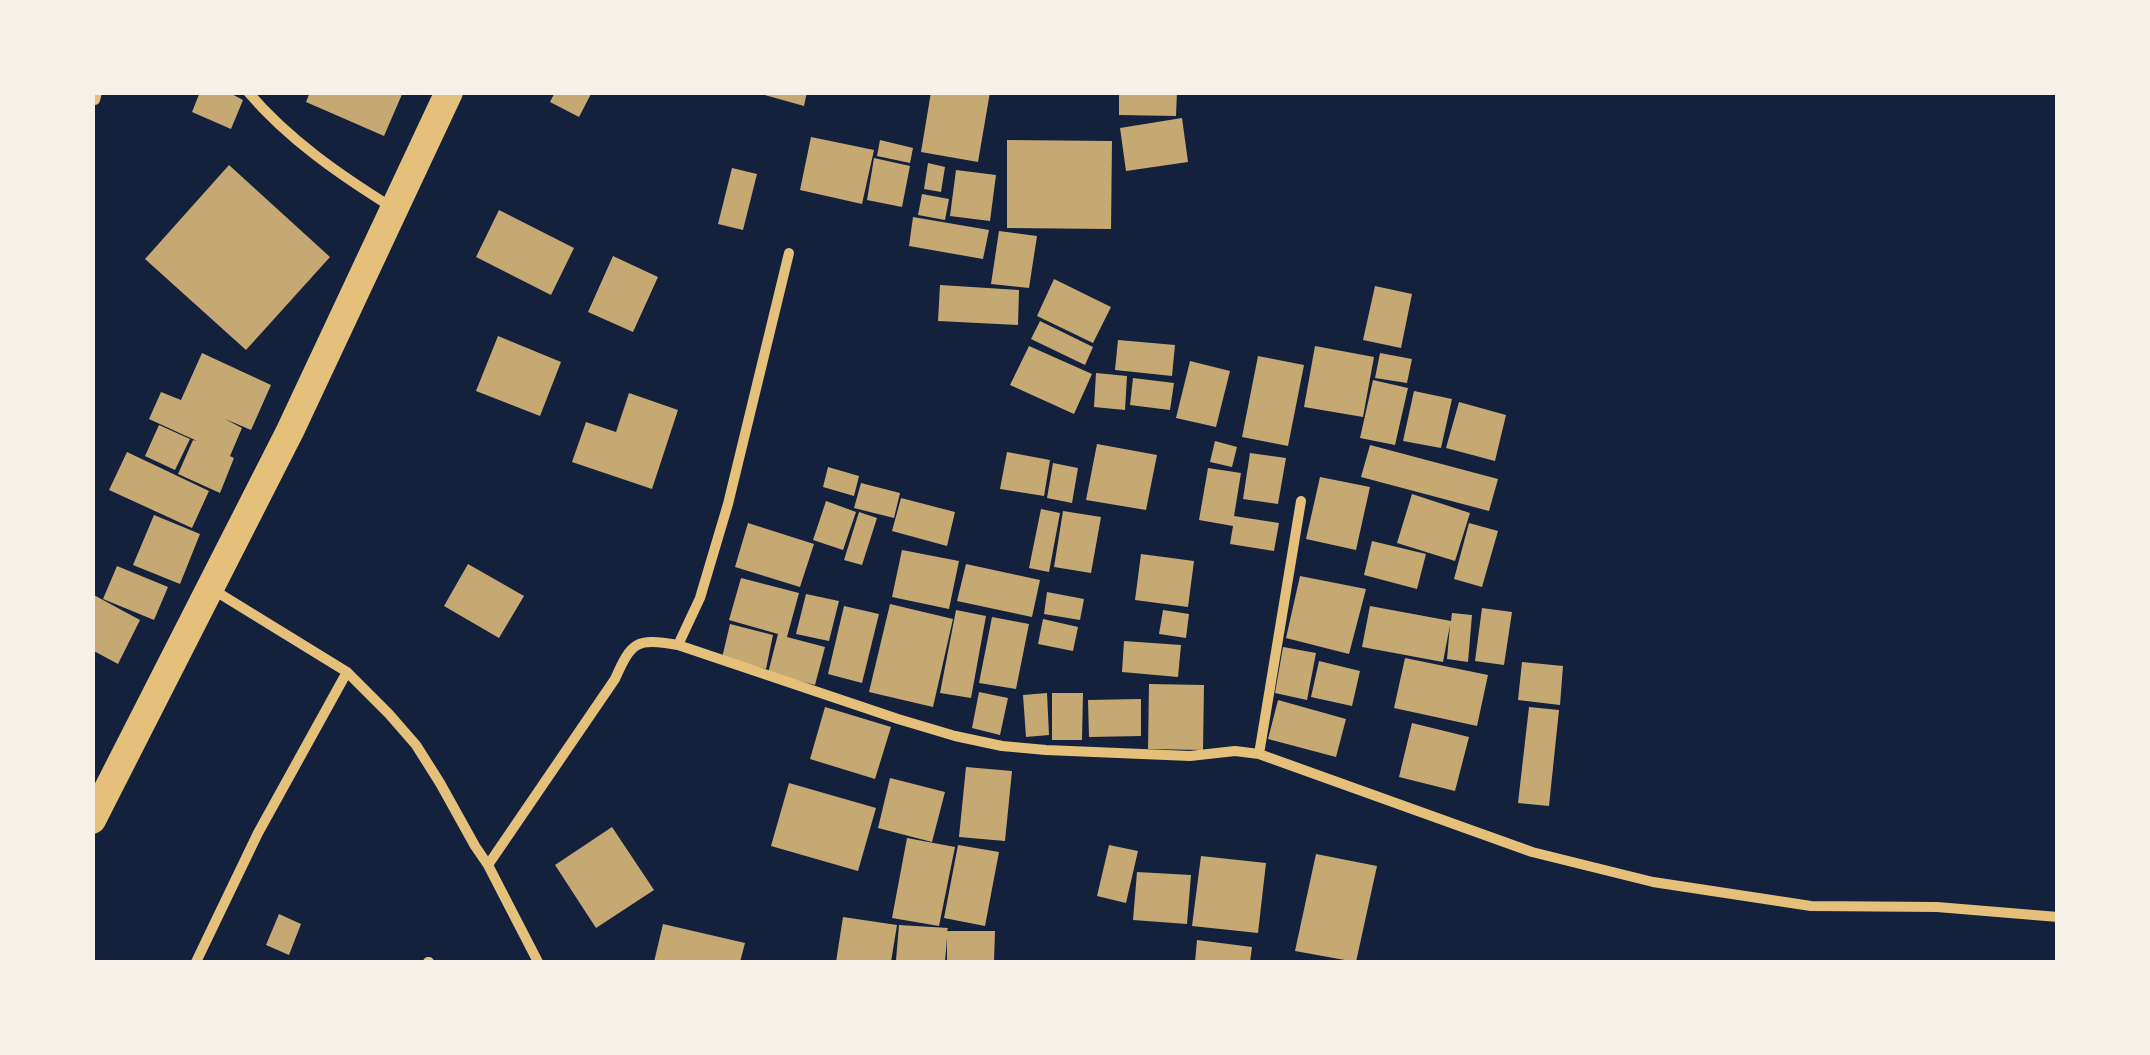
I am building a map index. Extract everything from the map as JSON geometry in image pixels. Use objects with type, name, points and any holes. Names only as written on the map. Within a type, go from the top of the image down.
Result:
[{"type":"highway","points":[[92,820],[350,305],[449,92]]},
{"type":"street","points":[[248,92],[266,114],[336,172],[394,208]]},
{"type":"street","points":[[678,645],[700,598],[728,504],[789,253]]},
{"type":"street","points":[[1259,754],[1301,501]]},
{"type":"street","points":[[211,588],[347,672],[389,714],[440,783],[488,864],[538,962]]},
{"type":"street","points":[[488,864],[615,679],[626,654],[638,643],[657,642],[678,645],[898,719],[1002,746],[1190,756],[1234,750],[1259,754],[1532,852],[1652,882],[1811,906],[1936,907],[2058,916]]},
{"type":"street","points":[[196,962],[258,833],[347,672]]},
{"type":"building","points":[[200,92],[228,92],[243,100],[231,129],[192,112]]},
{"type":"building","points":[[310,92],[403,92],[384,136],[306,102]]},
{"type":"building","points":[[555,92],[592,92],[579,117],[550,102]]},
{"type":"building","points":[[754,92],[807,92],[804,106]]},
{"type":"building","points":[[931,92],[990,92],[978,162],[921,152]]},
{"type":"building","points":[[1119,92],[1177,92],[1176,116],[1119,115]]},
{"type":"building","points":[[1182,118],[1188,162],[1126,171],[1120,128]]},
{"type":"building","points":[[811,137],[874,150],[862,204],[800,190]]},
{"type":"building","points":[[880,140],[913,148],[910,163],[877,156]]},
{"type":"building","points":[[1007,140],[1112,141],[1111,229],[1007,228]]},
{"type":"building","points":[[874,158],[910,166],[902,207],[867,200]]},
{"type":"building","points":[[928,163],[945,167],[941,192],[924,189]]},
{"type":"building","points":[[229,165],[330,257],[246,350],[145,259]]},
{"type":"building","points":[[732,168],[757,174],[743,230],[718,224]]},
{"type":"building","points":[[956,170],[996,175],[990,221],[950,216]]},
{"type":"building","points":[[922,194],[949,199],[945,220],[918,215]]},
{"type":"building","points":[[499,210],[574,248],[551,295],[476,257]]},
{"type":"building","points":[[913,217],[989,230],[983,259],[909,246]]},
{"type":"building","points":[[999,231],[1037,236],[1029,288],[991,284]]},
{"type":"building","points":[[613,256],[658,277],[633,332],[588,312]]},
{"type":"building","points":[[1054,279],[1111,307],[1093,343],[1037,316]]},
{"type":"building","points":[[940,285],[1019,290],[1018,325],[938,321]]},
{"type":"building","points":[[1375,286],[1412,294],[1401,348],[1363,340]]},
{"type":"building","points":[[1040,321],[1093,347],[1085,365],[1031,339]]},
{"type":"building","points":[[498,336],[561,362],[540,416],[476,391]]},
{"type":"building","points":[[1118,340],[1175,345],[1172,376],[1115,370]]},
{"type":"building","points":[[1029,346],[1092,374],[1074,414],[1010,385]]},
{"type":"building","points":[[1315,346],[1374,357],[1363,417],[1304,407]]},
{"type":"building","points":[[202,353],[271,385],[251,430],[225,419],[242,428],[220,493],[178,474],[193,440],[197,441],[149,419],[161,392],[181,400]]},
{"type":"building","points":[[1380,353],[1412,359],[1407,383],[1375,378]]},
{"type":"building","points":[[1258,356],[1304,365],[1288,446],[1242,437]]},
{"type":"building","points":[[1190,361],[1230,371],[1216,427],[1176,418]]},
{"type":"building","points":[[1096,373],[1127,376],[1125,410],[1094,407]]},
{"type":"building","points":[[1133,378],[1174,383],[1170,410],[1130,405]]},
{"type":"building","points":[[1373,380],[1408,388],[1395,445],[1360,438]]},
{"type":"building","points":[[1414,391],[1452,399],[1441,448],[1403,441]]},
{"type":"building","points":[[629,393],[678,410],[652,489],[572,462],[586,422],[616,432]]},
{"type":"building","points":[[1459,402],[1506,415],[1495,461],[1446,448]]},
{"type":"building","points":[[159,425],[190,439],[175,470],[145,456]]},
{"type":"building","points":[[1215,441],[1237,447],[1232,467],[1210,462]]},
{"type":"building","points":[[1097,444],[1157,455],[1146,510],[1086,500]]},
{"type":"building","points":[[1370,445],[1498,479],[1489,511],[1361,477]]},
{"type":"building","points":[[127,452],[209,491],[192,528],[109,490]]},
{"type":"building","points":[[1007,452],[1050,460],[1044,496],[1000,489]]},
{"type":"building","points":[[1250,453],[1286,458],[1278,504],[1243,499]]},
{"type":"building","points":[[1053,463],[1078,468],[1072,503],[1047,498]]},
{"type":"building","points":[[828,467],[859,476],[854,496],[823,487]]},
{"type":"building","points":[[1208,468],[1241,473],[1234,516],[1279,523],[1274,551],[1230,544],[1233,526],[1199,520]]},
{"type":"building","points":[[1320,477],[1370,487],[1356,550],[1306,539]]},
{"type":"building","points":[[861,483],[900,493],[894,518],[854,508]]},
{"type":"building","points":[[1412,494],[1470,513],[1455,561],[1397,543]]},
{"type":"building","points":[[901,498],[955,512],[947,546],[892,531]]},
{"type":"building","points":[[826,501],[856,512],[843,550],[813,540]]},
{"type":"building","points":[[1041,509],[1060,513],[1049,572],[1029,568]]},
{"type":"building","points":[[1063,511],[1101,517],[1091,573],[1054,567]]},
{"type":"building","points":[[859,512],[877,518],[862,565],[844,560]]},
{"type":"building","points":[[154,515],[200,534],[180,584],[133,565]]},
{"type":"building","points":[[748,523],[814,544],[800,587],[735,567]]},
{"type":"building","points":[[1469,523],[1498,531],[1482,587],[1454,579]]},
{"type":"building","points":[[1372,541],[1426,554],[1417,589],[1364,575]]},
{"type":"building","points":[[902,550],[959,561],[949,609],[892,597]]},
{"type":"building","points":[[1141,554],[1194,561],[1188,607],[1135,600]]},
{"type":"building","points":[[468,564],[524,596],[499,638],[444,606]]},
{"type":"building","points":[[966,564],[1040,580],[1032,617],[957,601]]},
{"type":"building","points":[[117,566],[168,587],[154,620],[103,599]]},
{"type":"building","points":[[1300,576],[1366,589],[1349,654],[1286,638]]},
{"type":"building","points":[[741,578],[799,593],[787,637],[825,647],[815,685],[768,673],[778,634],[729,620]]},
{"type":"building","points":[[1047,592],[1084,599],[1080,620],[1044,614]]},
{"type":"building","points":[[92,594],[140,620],[118,664],[92,650]]},
{"type":"building","points":[[806,594],[839,601],[829,641],[796,634]]},
{"type":"building","points":[[890,604],[953,619],[933,707],[869,692]]},
{"type":"building","points":[[844,606],[879,614],[862,683],[828,674]]},
{"type":"building","points":[[1370,606],[1451,621],[1452,613],[1472,615],[1468,662],[1447,659],[1450,625],[1443,662],[1362,647]]},
{"type":"building","points":[[1482,608],[1512,612],[1504,665],[1475,661]]},
{"type":"building","points":[[956,610],[986,616],[971,698],[940,693]]},
{"type":"building","points":[[1163,610],[1189,614],[1186,638],[1159,634]]},
{"type":"building","points":[[992,617],[1029,624],[1016,689],[979,683]]},
{"type":"building","points":[[1043,619],[1078,627],[1073,651],[1038,644]]},
{"type":"building","points":[[730,624],[773,635],[766,669],[722,658]]},
{"type":"building","points":[[1124,641],[1181,645],[1178,677],[1122,672]]},
{"type":"building","points":[[1283,647],[1316,653],[1307,700],[1275,693]]},
{"type":"building","points":[[1405,658],[1488,675],[1477,726],[1394,708]]},
{"type":"building","points":[[1319,661],[1360,671],[1352,706],[1311,697]]},
{"type":"building","points":[[1522,662],[1563,666],[1560,705],[1518,700]]},
{"type":"building","points":[[1149,684],[1204,685],[1203,750],[1148,749]]},
{"type":"building","points":[[979,692],[1008,698],[1000,735],[972,728]]},
{"type":"building","points":[[1047,693],[1049,735],[1026,737],[1023,695]]},
{"type":"building","points":[[1052,693],[1083,693],[1082,740],[1052,740]]},
{"type":"building","points":[[1141,699],[1141,736],[1089,737],[1088,700]]},
{"type":"building","points":[[1278,700],[1346,719],[1336,757],[1268,739]]},
{"type":"building","points":[[825,707],[891,727],[875,779],[810,759]]},
{"type":"building","points":[[1529,707],[1559,710],[1549,806],[1518,803]]},
{"type":"building","points":[[1412,723],[1469,737],[1455,791],[1399,777]]},
{"type":"building","points":[[966,767],[1012,771],[1005,841],[959,837]]},
{"type":"building","points":[[890,778],[945,792],[932,842],[878,828]]},
{"type":"building","points":[[789,783],[876,808],[858,871],[771,846]]},
{"type":"building","points":[[612,827],[654,890],[596,928],[555,865]]},
{"type":"building","points":[[907,838],[955,847],[939,926],[892,918]]},
{"type":"building","points":[[958,845],[999,852],[985,926],[944,918]]},
{"type":"building","points":[[1109,845],[1138,851],[1126,903],[1097,896]]},
{"type":"building","points":[[1316,854],[1377,866],[1356,962],[1295,951]]},
{"type":"building","points":[[1201,856],[1266,863],[1258,933],[1192,926]]},
{"type":"building","points":[[1137,872],[1191,875],[1187,924],[1133,920]]},
{"type":"building","points":[[279,914],[301,924],[289,955],[266,945]]},
{"type":"building","points":[[843,917],[897,925],[891,962],[836,962]]},
{"type":"building","points":[[663,924],[745,943],[740,962],[654,962]]},
{"type":"building","points":[[899,925],[995,931],[994,962],[947,962],[947,938],[945,962],[896,960]]},
{"type":"building","points":[[1197,940],[1252,947],[1250,962],[1195,962]]}]
